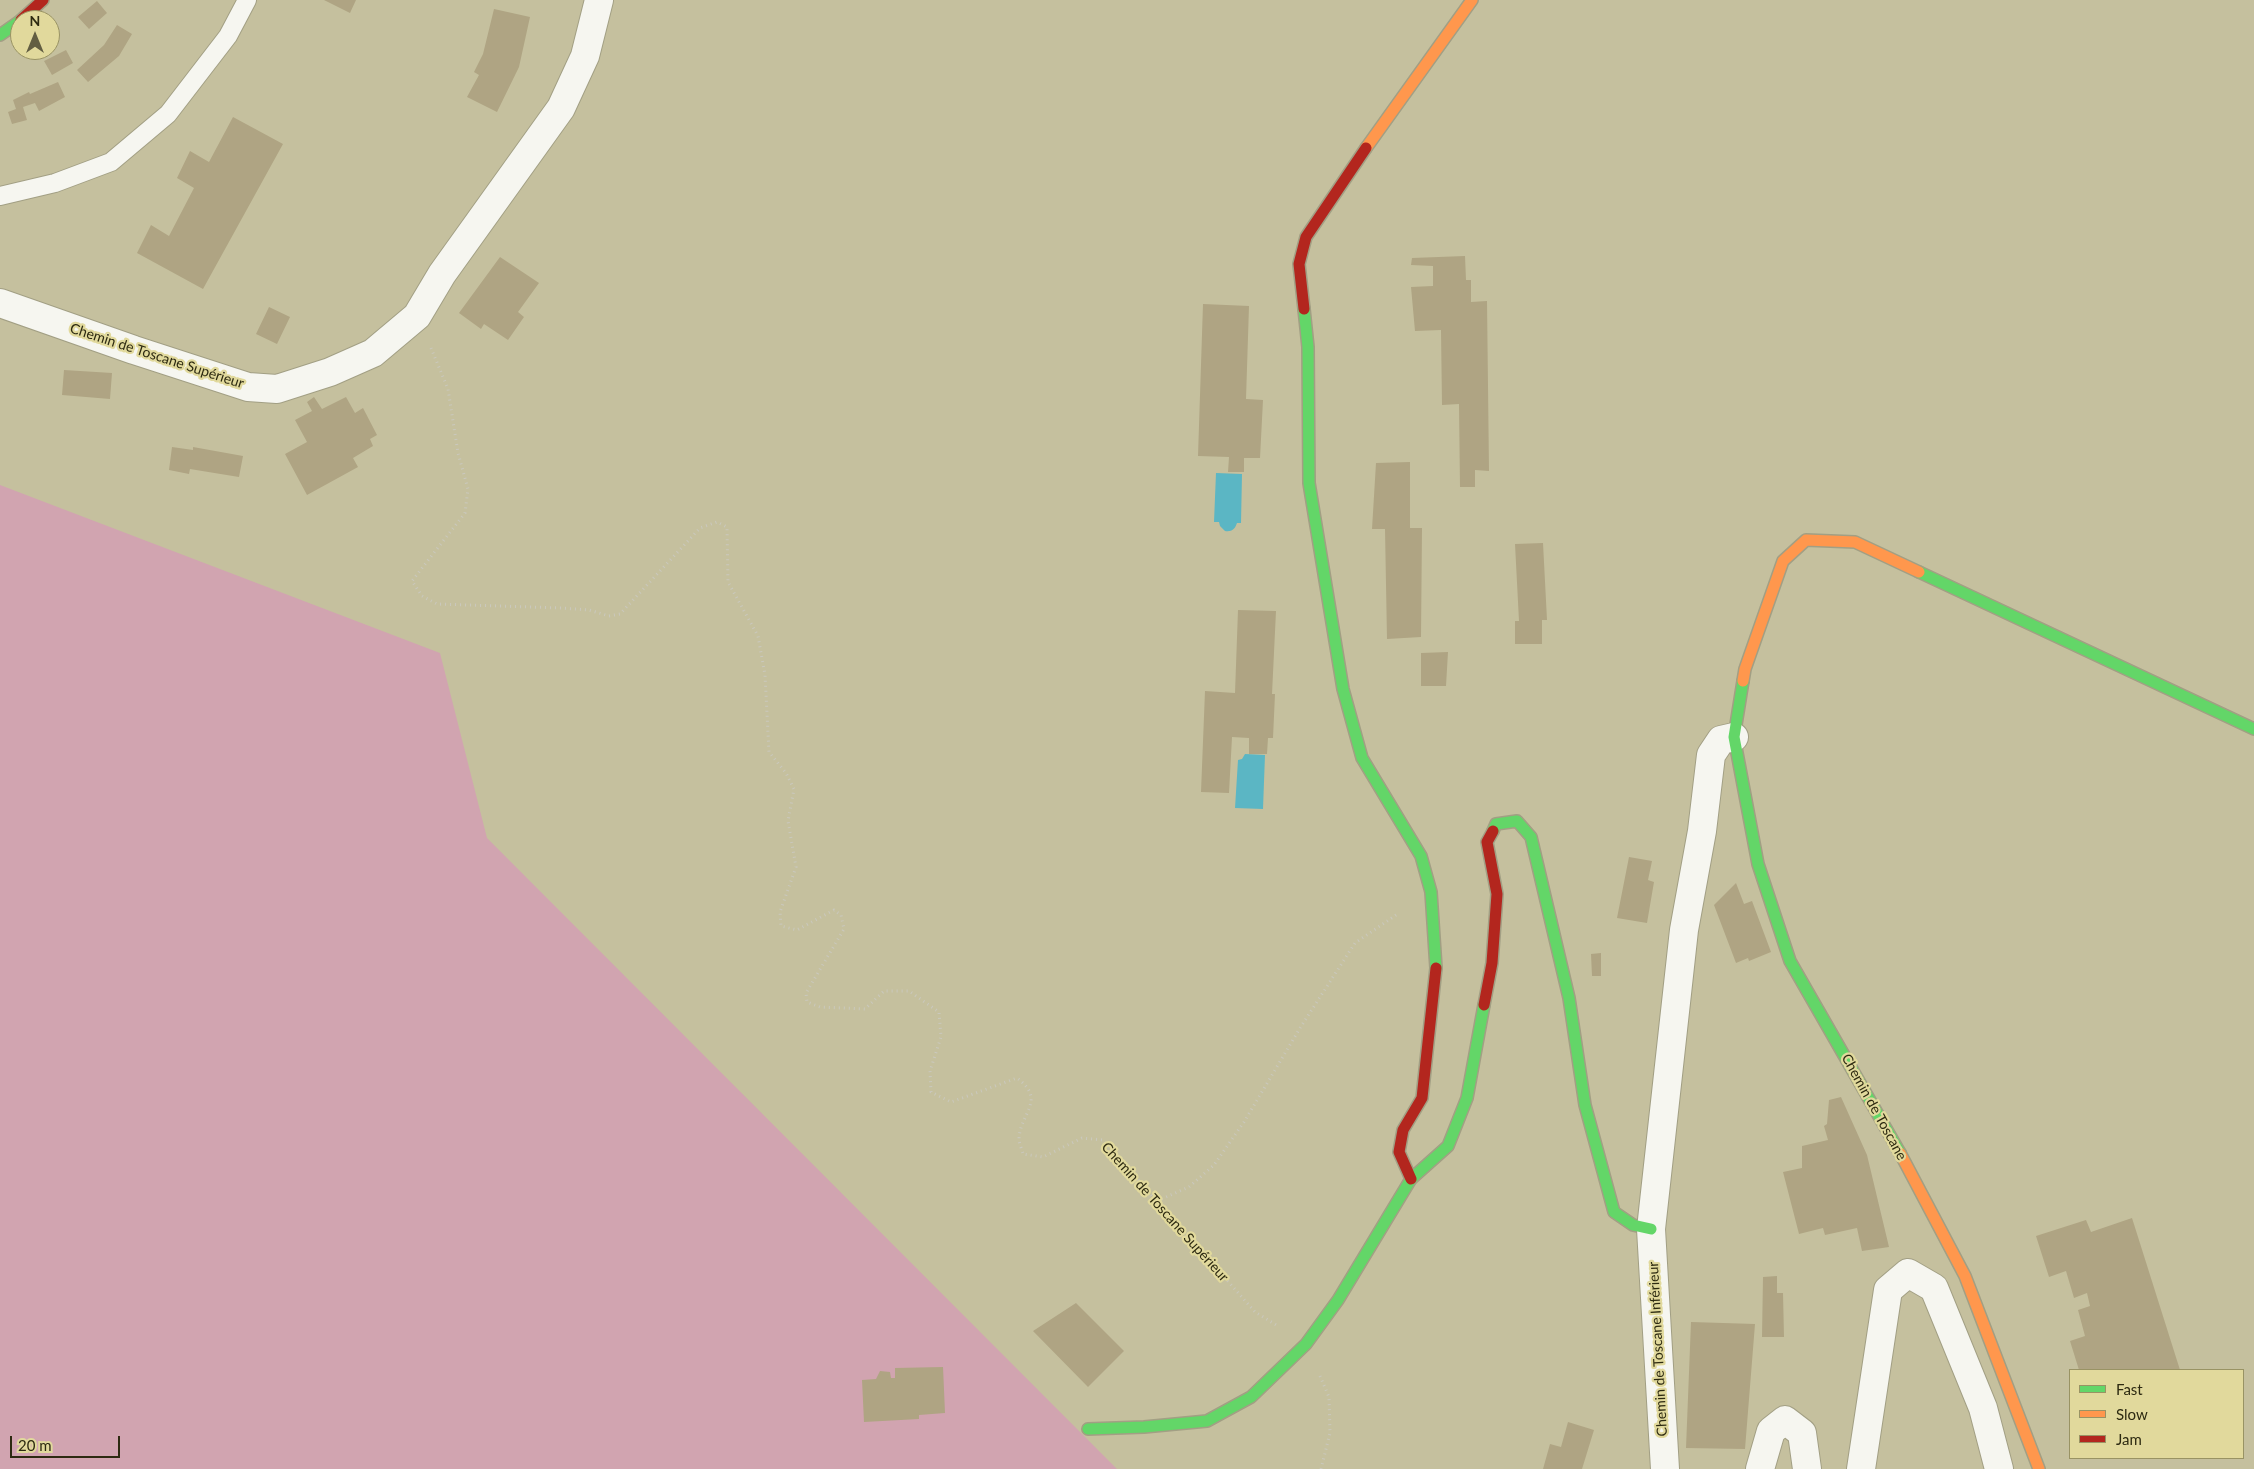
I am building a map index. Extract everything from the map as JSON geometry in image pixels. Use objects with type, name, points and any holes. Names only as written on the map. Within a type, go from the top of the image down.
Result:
[{"type":"street","points":[[33,10],[43,0]]},
{"type":"street","name":"Chemin de Toscane Supérieur","points":[[0,303],[134,350],[248,387],[277,389],[330,372],[373,353],[417,316],[442,274],[562,108],[585,56],[599,0]]},
{"type":"street","points":[[1411,1179],[1399,1152],[1403,1130],[1422,1098],[1436,972],[1431,892],[1421,856],[1362,758],[1343,689],[1309,483],[1308,347],[1299,264],[1306,237],[1335,192],[1472,0]]},
{"type":"street","name":"Chemin de Toscane","points":[[2039,1469],[1965,1276],[1882,1120],[1790,961],[1758,864],[1734,737],[1745,669],[1783,561],[1806,540],[1856,542],[2254,728]]},
{"type":"street","name":"Chemin de Toscane Inférieur","points":[[1665,1469],[1651,1229],[1684,930],[1702,831],[1711,755],[1720,740],[1734,737]]},
{"type":"street","points":[[1088,1429],[1144,1427],[1207,1421],[1251,1396],[1306,1344],[1338,1300],[1411,1179],[1448,1146],[1467,1098],[1492,963],[1497,894],[1487,842],[1496,824],[1517,821],[1531,836],[1569,998],[1585,1105],[1614,1212],[1632,1224],[1651,1229]]},
{"type":"street","points":[[1861,1469],[1888,1290],[1908,1273],[1934,1288],[1983,1408],[1999,1469]]},
{"type":"street","points":[[1760,1469],[1770,1431],[1785,1420],[1802,1433],[1807,1469]]},
{"type":"lane","points":[[0,196],[55,183],[111,162],[168,114],[228,36],[247,0]]},
{"type":"path","name":"Chemin de Toscane Supérieur","points":[[417,316],[448,389],[458,453],[468,489],[465,513],[412,581],[422,596],[437,604],[561,608],[589,610],[609,616],[620,614],[700,528],[717,522],[727,527],[728,582],[758,636],[764,675],[769,752],[786,773],[794,789],[788,821],[796,867],[780,912],[781,926],[797,930],[834,910],[842,915],[844,929],[806,993],[807,1002],[820,1007],[865,1008],[884,992],[909,991],[939,1012],[941,1037],[930,1071],[931,1092],[951,1102],[1017,1078],[1028,1086],[1032,1100],[1019,1139],[1023,1154],[1043,1157],[1082,1138],[1103,1140],[1255,1312],[1306,1344]]},
{"type":"path","points":[[1157,1201],[1189,1187],[1214,1165],[1244,1122],[1300,1028],[1355,943],[1431,892]]},
{"type":"path","points":[[1306,1344],[1329,1397],[1330,1432],[1321,1469]]},
{"type":"shaded area","points":[[0,485],[440,653],[487,838],[1117,1469],[0,1469]]},
{"type":"water","points":[[1216,473],[1242,474],[1241,523],[1237,523],[1230,531],[1225,531],[1219,522],[1214,522]]},
{"type":"water","points":[[1245,754],[1265,755],[1263,809],[1235,808],[1238,760],[1242,759]]},
{"type":"building","points":[[324,0],[356,0],[350,13]]},
{"type":"building","points":[[97,1],[107,13],[89,29],[78,17]]},
{"type":"building","points":[[494,9],[530,17],[519,67],[497,112],[467,97],[479,75],[474,72],[483,54]]},
{"type":"building","points":[[117,25],[132,34],[119,56],[88,82],[77,70],[104,45]]},
{"type":"building","points":[[66,50],[73,63],[52,75],[44,61],[60,60],[60,53]]},
{"type":"building","points":[[58,82],[65,97],[39,111],[35,103],[23,107],[27,120],[12,124],[8,112],[16,109],[13,100]]},
{"type":"building","points":[[233,117],[283,144],[203,289],[137,253],[151,225],[169,236],[194,188],[177,178],[190,151],[209,162]]},
{"type":"building","points":[[1465,256],[1466,280],[1471,280],[1471,302],[1487,301],[1489,471],[1475,470],[1475,487],[1460,487],[1459,404],[1442,405],[1441,330],[1415,331],[1411,287],[1433,286],[1433,266],[1411,265],[1412,258]]},
{"type":"building","points":[[500,257],[539,283],[518,312],[524,317],[508,340],[484,324],[481,329],[459,313]]},
{"type":"building","points":[[1203,304],[1249,306],[1246,399],[1263,400],[1260,458],[1244,458],[1244,472],[1228,472],[1229,457],[1198,456]]},
{"type":"building","points":[[269,307],[290,317],[277,344],[256,334]]},
{"type":"building","points":[[64,370],[112,373],[110,399],[62,395]]},
{"type":"building","points":[[314,397],[322,409],[346,397],[355,413],[363,408],[377,435],[370,439],[373,446],[353,458],[358,467],[307,495],[285,454],[307,442],[295,420],[312,411],[307,402]]},
{"type":"building","points":[[172,447],[193,450],[193,447],[243,456],[239,477],[190,469],[189,474],[169,470]]},
{"type":"building","points":[[1410,462],[1410,528],[1422,528],[1421,637],[1387,639],[1385,529],[1372,529],[1376,463]]},
{"type":"building","points":[[1543,543],[1547,620],[1542,620],[1542,644],[1515,644],[1515,621],[1519,621],[1515,544]]},
{"type":"building","points":[[1238,610],[1276,611],[1272,694],[1275,694],[1273,738],[1268,738],[1267,754],[1249,754],[1249,738],[1232,737],[1229,793],[1201,792],[1205,691],[1235,693]]},
{"type":"building","points":[[1448,652],[1446,686],[1421,686],[1421,653]]},
{"type":"building","points":[[1629,857],[1652,861],[1648,880],[1654,882],[1647,923],[1617,918]]},
{"type":"building","points":[[1736,883],[1744,904],[1752,901],[1771,952],[1749,961],[1748,958],[1736,963],[1714,905]]},
{"type":"building","points":[[1601,953],[1601,976],[1592,976],[1591,954]]},
{"type":"building","points":[[1841,1097],[1867,1155],[1889,1247],[1862,1251],[1857,1228],[1825,1235],[1823,1228],[1799,1234],[1783,1172],[1802,1168],[1802,1146],[1828,1140],[1824,1126],[1827,1124],[1829,1100]]},
{"type":"building","points":[[2132,1218],[2180,1369],[2079,1369],[2070,1341],[2085,1336],[2078,1310],[2090,1306],[2087,1293],[2074,1298],[2066,1271],[2049,1277],[2036,1236],[2086,1220],[2091,1232]]},
{"type":"building","points":[[1777,1276],[1777,1293],[1783,1293],[1784,1337],[1762,1337],[1763,1277]]},
{"type":"building","points":[[1076,1303],[1124,1351],[1088,1387],[1033,1331]]},
{"type":"building","points":[[1691,1322],[1755,1324],[1745,1449],[1686,1448]]},
{"type":"building","points":[[943,1367],[945,1413],[919,1415],[919,1419],[864,1422],[862,1380],[876,1379],[880,1371],[890,1372],[891,1378],[895,1378],[895,1368]]},
{"type":"building","points":[[1568,1422],[1594,1430],[1582,1469],[1543,1469],[1550,1444],[1561,1447]]},
{"type":"traffic: fast","points":[[0,35],[10,28]]},
{"type":"traffic: fast","points":[[1304,309],[1308,347],[1309,483],[1343,689],[1362,758],[1421,856],[1431,892],[1436,968]]},
{"type":"traffic: fast","points":[[1919,572],[2254,729]]},
{"type":"traffic: fast","points":[[1743,681],[1734,737],[1758,864],[1790,961],[1900,1153]]},
{"type":"traffic: fast","points":[[1493,831],[1496,824],[1517,821],[1531,837],[1569,998],[1585,1105],[1614,1212],[1633,1225],[1651,1229]]},
{"type":"traffic: fast","points":[[1088,1429],[1144,1427],[1207,1421],[1251,1397],[1306,1344],[1338,1300],[1411,1179],[1448,1146],[1467,1098],[1484,1005]]},
{"type":"traffic: slow","points":[[1366,148],[1472,0]]},
{"type":"traffic: slow","points":[[1743,681],[1745,669],[1783,561],[1806,540],[1855,542],[1919,572]]},
{"type":"traffic: slow","points":[[1900,1153],[1965,1276],[2039,1469]]},
{"type":"traffic: jam","points":[[32,10],[43,0]]},
{"type":"traffic: jam","points":[[1304,309],[1299,264],[1306,237],[1366,148]]},
{"type":"traffic: jam","points":[[1484,1005],[1492,963],[1497,894],[1487,842],[1493,831]]},
{"type":"traffic: jam","points":[[1411,1179],[1399,1152],[1403,1130],[1422,1098],[1436,968]]}]
